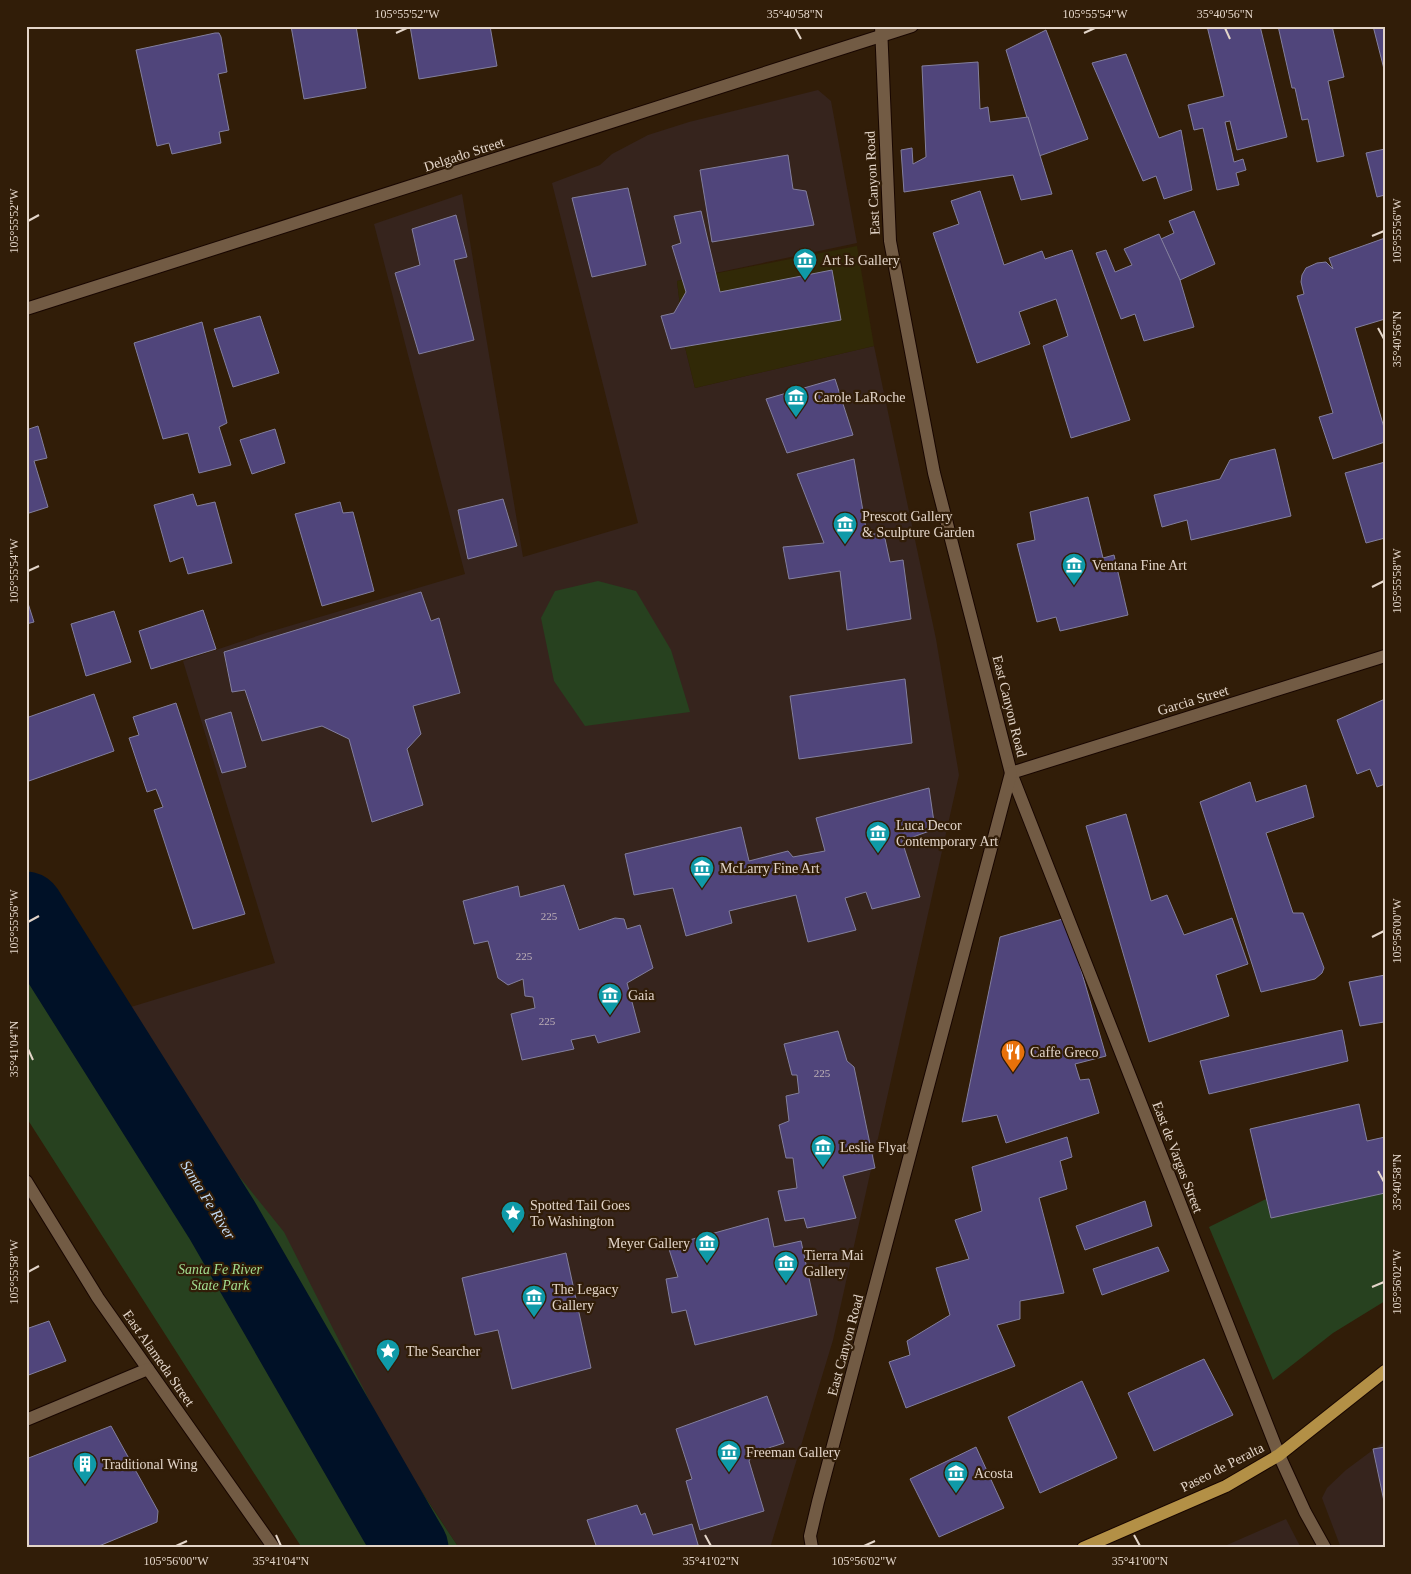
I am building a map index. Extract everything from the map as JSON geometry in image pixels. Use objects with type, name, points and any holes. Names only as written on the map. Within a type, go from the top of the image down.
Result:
[{"type":"main road","name":"Paseo de Peralta","points":[[1083,1548],[1226,1486],[1279,1455],[1385,1370]]},
{"type":"street","name":"Delgado Street","points":[[26,310],[881,31],[912,26]]},
{"type":"street","name":"East Canyon Road","points":[[812,1548],[810,1536],[818,1502],[1011,773],[934,473],[890,241],[881,31]]},
{"type":"street","name":"Garcia Street","points":[[1011,773],[1385,656]]},
{"type":"street","name":"East de Vargas Street","points":[[1011,773],[1279,1455],[1304,1512],[1325,1548]]},
{"type":"street","name":"East Alameda Street","points":[[26,1180],[98,1298],[274,1548]]},
{"type":"street","points":[[26,1420],[148,1369]]},
{"type":"shaded area","points":[[818,90],[831,101],[857,243],[677,281],[685,347],[695,388],[874,346],[936,639],[959,775],[833,1340],[770,1548],[459,1548],[108,1014],[275,963],[183,661],[269,632],[465,574],[374,224],[462,194],[523,557],[638,523],[552,183],[600,165],[612,154],[648,135],[689,122]]},
{"type":"shaded area","points":[[1385,1441],[1385,1548],[1341,1548],[1322,1498],[1327,1488],[1346,1470]]},
{"type":"shaded area","points":[[1286,1519],[1301,1548],[1220,1548]]},
{"type":"green space","points":[[598,581],[636,591],[671,650],[690,712],[585,726],[554,681],[541,618],[555,591]]},
{"type":"green space","name":"Santa Fe River State Park","points":[[26,865],[95,995],[108,1014],[284,1232],[396,1453],[459,1548],[302,1548],[26,1117]]},
{"type":"green space","points":[[1385,1193],[1385,1301],[1333,1333],[1273,1380],[1209,1227],[1266,1199],[1271,1218]]},
{"type":"sand","points":[[857,246],[874,346],[695,388],[685,347],[677,281]]},
{"type":"building","points":[[291,26],[356,26],[366,88],[304,99]]},
{"type":"building","points":[[410,26],[490,26],[497,66],[419,79]]},
{"type":"building","points":[[1207,26],[1260,26],[1287,137],[1237,150],[1230,121],[1225,122],[1234,162],[1243,159],[1246,170],[1236,173],[1239,185],[1217,190],[1203,128],[1194,130],[1188,105],[1224,96]]},
{"type":"building","points":[[1278,26],[1332,26],[1344,77],[1328,81],[1344,156],[1317,162],[1308,119],[1302,120],[1295,88],[1292,88]]},
{"type":"building","points":[[1373,26],[1385,26],[1385,73]]},
{"type":"building","points":[[1046,30],[1088,139],[1039,156],[1006,50]]},
{"type":"building","points":[[219,33],[221,37],[227,72],[218,74],[229,130],[219,132],[221,143],[172,154],[169,143],[157,146],[136,50]]},
{"type":"building","points":[[1126,54],[1159,138],[1181,130],[1192,190],[1164,199],[1156,176],[1143,181],[1092,63]]},
{"type":"building","points":[[978,62],[980,109],[988,107],[990,122],[1028,117],[1052,194],[1021,200],[1013,175],[904,192],[901,150],[912,148],[913,164],[926,157],[922,66]]},
{"type":"building","points":[[1385,149],[1385,195],[1377,197],[1366,153]]},
{"type":"building","points":[[788,155],[793,189],[806,191],[814,225],[712,242],[700,170]]},
{"type":"building","points":[[628,188],[646,265],[592,277],[572,198]]},
{"type":"building","points":[[980,191],[1004,265],[1042,251],[1045,259],[1072,250],[1130,420],[1071,438],[1043,346],[1068,336],[1056,299],[1019,312],[1030,344],[977,363],[933,233],[959,224],[951,201]]},
{"type":"building","name":"Art Is Gallery","points":[[701,211],[720,292],[832,270],[841,320],[671,349],[661,316],[674,313],[686,292],[672,246],[681,243],[674,216]]},
{"type":"building","points":[[1194,211],[1215,264],[1180,280],[1161,239],[1174,233],[1169,221]]},
{"type":"building","points":[[456,215],[467,257],[454,260],[474,340],[419,354],[395,273],[420,265],[412,229]]},
{"type":"building","points":[[1159,234],[1180,280],[1194,327],[1144,341],[1135,314],[1121,319],[1096,253],[1106,250],[1115,272],[1132,265],[1124,249]]},
{"type":"building","points":[[1385,238],[1385,319],[1355,328],[1385,431],[1385,442],[1333,459],[1319,417],[1333,413],[1297,296],[1304,294],[1301,282],[1306,268],[1317,263],[1326,262],[1333,269],[1329,258]]},
{"type":"building","points":[[260,316],[279,373],[233,387],[214,329]]},
{"type":"building","points":[[202,322],[227,423],[219,427],[231,465],[199,473],[188,433],[163,439],[134,343]]},
{"type":"building","points":[[835,379],[853,435],[787,453],[766,399]]},
{"type":"building","points":[[38,426],[47,458],[34,461],[48,507],[26,514],[26,430]]},
{"type":"building","points":[[275,429],[285,463],[252,474],[240,440]]},
{"type":"building","points":[[1275,449],[1291,516],[1191,540],[1187,520],[1162,527],[1154,495],[1220,479],[1230,460]]},
{"type":"building","name":"Prescott Gallery & Sculpture Garden","points":[[854,459],[867,534],[884,534],[890,562],[903,560],[911,619],[847,630],[840,571],[789,579],[783,547],[824,543],[797,474]]},
{"type":"building","points":[[1385,462],[1385,538],[1366,543],[1345,473]]},
{"type":"building","points":[[193,494],[197,506],[215,502],[232,563],[188,574],[183,557],[170,562],[154,505]]},
{"type":"building","name":"Ventana Fine Art","points":[[1088,497],[1103,558],[1114,555],[1128,615],[1060,631],[1056,617],[1037,622],[1017,544],[1035,540],[1030,512]]},
{"type":"building","points":[[503,499],[517,546],[468,559],[458,510]]},
{"type":"building","points":[[340,502],[343,513],[353,512],[374,591],[322,606],[295,514]]},
{"type":"building","points":[[421,592],[431,621],[439,618],[460,693],[413,706],[421,734],[407,749],[423,805],[372,822],[349,739],[322,726],[262,741],[245,690],[232,692],[224,652]]},
{"type":"building","points":[[26,597],[34,622],[26,624]]},
{"type":"building","points":[[203,610],[216,649],[151,669],[139,631]]},
{"type":"building","points":[[114,611],[131,662],[86,676],[71,624]]},
{"type":"building","points":[[905,679],[912,743],[799,759],[790,696]]},
{"type":"building","points":[[94,694],[114,751],[26,782],[26,718]]},
{"type":"building","points":[[1385,699],[1385,784],[1377,787],[1370,769],[1357,774],[1337,720]]},
{"type":"building","points":[[176,703],[245,914],[193,929],[154,810],[163,807],[156,789],[147,792],[129,738],[139,735],[133,717]]},
{"type":"building","points":[[231,712],[246,767],[222,773],[205,720]]},
{"type":"building","points":[[1250,782],[1256,802],[1306,785],[1314,817],[1266,833],[1293,913],[1303,913],[1324,968],[1322,973],[1315,979],[1261,992],[1200,802]]},
{"type":"building","points":[[929,788],[935,829],[902,841],[920,897],[872,909],[866,892],[845,898],[856,930],[808,942],[796,895],[729,911],[732,923],[686,936],[673,888],[634,895],[625,854],[741,827],[749,861],[788,851],[793,857],[825,851],[816,818]]},
{"type":"building","points":[[1126,814],[1151,901],[1167,895],[1184,935],[1232,918],[1248,964],[1216,975],[1229,1016],[1149,1042],[1086,826]]},
{"type":"building","points":[[564,885],[579,930],[615,918],[624,919],[627,929],[640,925],[653,968],[627,983],[640,1032],[598,1043],[595,1035],[571,1040],[574,1049],[522,1060],[511,1014],[535,1008],[533,997],[525,996],[523,979],[508,985],[498,978],[488,941],[474,944],[463,901],[518,886],[520,897]]},
{"type":"building","points":[[1066,918],[1106,1056],[1075,1064],[1080,1080],[1089,1079],[1099,1113],[1006,1143],[997,1115],[962,1122],[1000,937]]},
{"type":"building","points":[[1385,975],[1385,1029],[1384,1022],[1360,1026],[1349,982]]},
{"type":"building","points":[[1342,1030],[1348,1061],[1209,1094],[1200,1061]]},
{"type":"building","points":[[838,1031],[847,1061],[854,1067],[875,1168],[843,1176],[856,1218],[807,1228],[804,1218],[785,1221],[778,1191],[797,1188],[793,1158],[786,1158],[779,1125],[789,1121],[786,1096],[799,1093],[797,1075],[792,1075],[784,1044]]},
{"type":"building","points":[[1359,1104],[1367,1141],[1385,1137],[1385,1193],[1271,1218],[1250,1129]]},
{"type":"building","points":[[1067,1137],[1072,1157],[1060,1161],[1067,1189],[1039,1198],[1064,1293],[1020,1301],[1020,1319],[997,1325],[1015,1366],[906,1408],[889,1362],[910,1355],[907,1341],[950,1315],[936,1268],[969,1259],[955,1220],[982,1211],[972,1167]]},
{"type":"building","points":[[1145,1201],[1152,1226],[1085,1250],[1076,1226]]},
{"type":"building","points":[[768,1218],[774,1247],[801,1241],[817,1315],[695,1345],[686,1310],[672,1313],[666,1279],[678,1277],[668,1246]]},
{"type":"building","points":[[1158,1247],[1169,1271],[1102,1295],[1093,1269]]},
{"type":"building","points":[[566,1253],[591,1368],[512,1389],[498,1330],[475,1335],[462,1278]]},
{"type":"building","points":[[49,1321],[66,1361],[26,1376],[26,1329]]},
{"type":"building","points":[[1204,1359],[1233,1415],[1154,1451],[1128,1393]]},
{"type":"building","points":[[1082,1381],[1117,1458],[1040,1493],[1008,1417]]},
{"type":"building","points":[[767,1396],[784,1443],[753,1453],[749,1461],[764,1511],[700,1530],[686,1481],[692,1479],[676,1429]]},
{"type":"building","name":"Traditional Wing","points":[[111,1426],[158,1511],[157,1522],[94,1548],[26,1548],[26,1459]]},
{"type":"building","points":[[976,1447],[1004,1508],[939,1537],[910,1479]]},
{"type":"building","points":[[1385,1447],[1385,1506],[1373,1449]]},
{"type":"building","points":[[637,1505],[641,1515],[645,1513],[653,1535],[692,1524],[699,1548],[597,1548],[587,1520]]},
{"type":"waterway","name":"Santa Fe River","points":[[26,909],[222,1220],[411,1548]]},
{"type":"place","name":"Art Is Gallery","points":[[805,281]]},
{"type":"place","name":"Carole LaRoche","points":[[796,418]]},
{"type":"place","name":"Prescott Gallery & Sculpture Garden","points":[[845,545]]},
{"type":"place","name":"Ventana Fine Art","points":[[1074,586]]},
{"type":"place","name":"Luca Decor Contemporary Art","points":[[878,854]]},
{"type":"place","name":"McLarry Fine Art","points":[[702,889]]},
{"type":"place","name":"Gaia","points":[[610,1016]]},
{"type":"place","name":"Caffe Greco","points":[[1013,1073]]},
{"type":"place","name":"Leslie Flyat","points":[[823,1168]]},
{"type":"place","name":"Spotted Tail Goes To Washington","points":[[513,1234]]},
{"type":"place","name":"Meyer Gallery","points":[[707,1264]]},
{"type":"place","name":"Tierra Mai Gallery","points":[[786,1284]]},
{"type":"place","name":"The Legacy Gallery","points":[[534,1318]]},
{"type":"place","name":"The Searcher","points":[[388,1372]]},
{"type":"place","name":"Freeman Gallery","points":[[729,1473]]},
{"type":"place","name":"Traditional Wing","points":[[85,1485]]},
{"type":"place","name":"Acosta","points":[[956,1494]]}]
